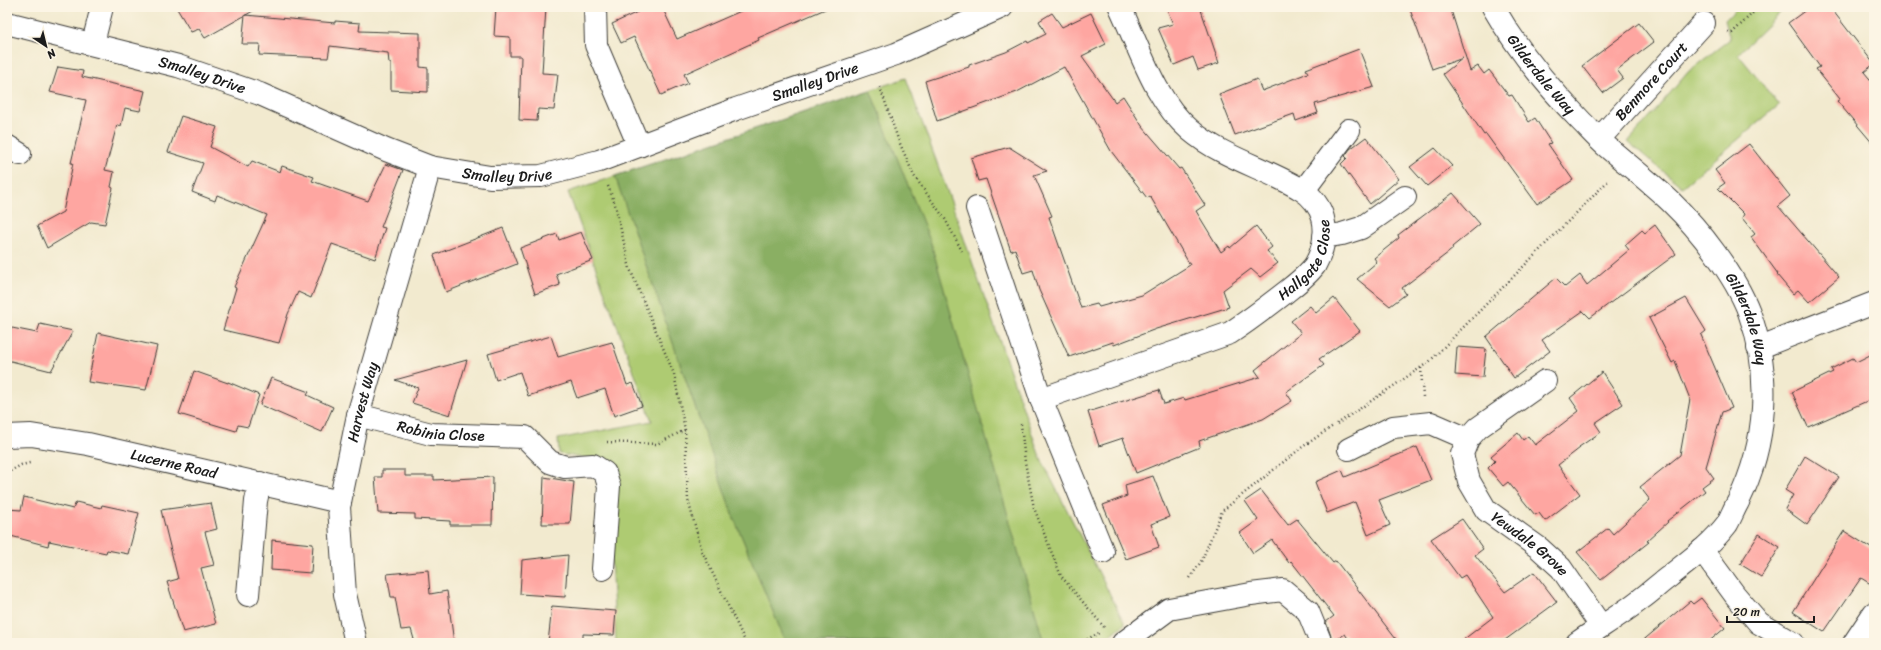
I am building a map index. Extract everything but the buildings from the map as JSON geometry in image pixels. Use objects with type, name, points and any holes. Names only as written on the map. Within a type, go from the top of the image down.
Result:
[{"type":"street","points":[[93,43],[102,7]]},
{"type":"street","points":[[595,7],[596,45],[639,146]]},
{"type":"street","name":"Smalley Drive","points":[[7,23],[93,43],[178,66],[260,94],[386,150],[430,167],[490,177],[541,176],[599,161],[736,109],[896,54],[1001,7]]},
{"type":"street","name":"Hallgate Close","points":[[1041,399],[1230,333],[1252,319],[1300,280],[1315,265],[1323,246],[1326,228],[1320,208],[1304,190],[1216,149],[1190,130],[1172,112],[1161,96],[1120,7]]},
{"type":"street","name":"Gilderdale Way","points":[[1493,7],[1506,28],[1543,79],[1599,139],[1671,202],[1722,264],[1737,288],[1749,312],[1758,348],[1764,385],[1763,414],[1759,444],[1752,470],[1728,522],[1702,550],[1640,600],[1577,643]]},
{"type":"street","name":"Benmore Court","points":[[1599,139],[1704,23]]},
{"type":"street","points":[[1304,190],[1349,130]]},
{"type":"street","name":"Harvest Way","points":[[356,643],[345,594],[339,507],[358,415],[430,167]]},
{"type":"street","points":[[1324,237],[1342,234],[1361,228],[1405,197]]},
{"type":"street","points":[[977,208],[1041,399],[1103,552]]},
{"type":"street","points":[[1758,348],[1874,303]]},
{"type":"street","points":[[1349,449],[1393,427],[1431,423],[1468,439],[1478,428],[1545,381]]},
{"type":"street","name":"Robinia Close","points":[[358,415],[431,434],[525,437],[550,462],[565,467],[592,465],[605,473],[609,486],[603,569]]},
{"type":"street","name":"Lucerne Road","points":[[7,436],[31,435],[88,444],[340,502]]},
{"type":"street","name":"Yewdale Grove","points":[[1468,439],[1462,454],[1469,481],[1486,510],[1539,548],[1561,568],[1601,626]]},
{"type":"street","points":[[248,595],[256,501],[260,483]]},
{"type":"street","points":[[1702,550],[1735,595],[1759,623],[1793,643]]},
{"type":"street","points":[[1115,637],[1169,610],[1251,594],[1283,590],[1308,611],[1321,643]]},
{"type":"street","points":[[1854,643],[1874,613]]},
{"type":"path","points":[[1704,23],[1732,33],[1759,7]]},
{"type":"path","points":[[871,62],[898,139],[914,176],[946,219],[965,257]]},
{"type":"path","points":[[599,161],[615,204],[630,269],[674,374],[685,430],[688,500],[702,551],[746,643]]},
{"type":"path","points":[[1169,610],[1202,560],[1222,511],[1300,448],[1429,362],[1627,162]]},
{"type":"path","points":[[1021,422],[1025,462],[1034,508],[1061,576],[1115,637]]},
{"type":"green space","points":[[1738,7],[1786,7],[1738,54],[1779,105],[1682,187],[1628,142],[1689,71],[1730,39],[1725,20]]},
{"type":"green space","points":[[906,78],[953,207],[1040,457],[1125,624],[1099,643],[616,643],[605,461],[559,454],[558,439],[652,421],[568,192]]},
{"type":"green space","points":[[870,90],[931,243],[1044,643],[786,643],[733,516],[615,176]]}]
